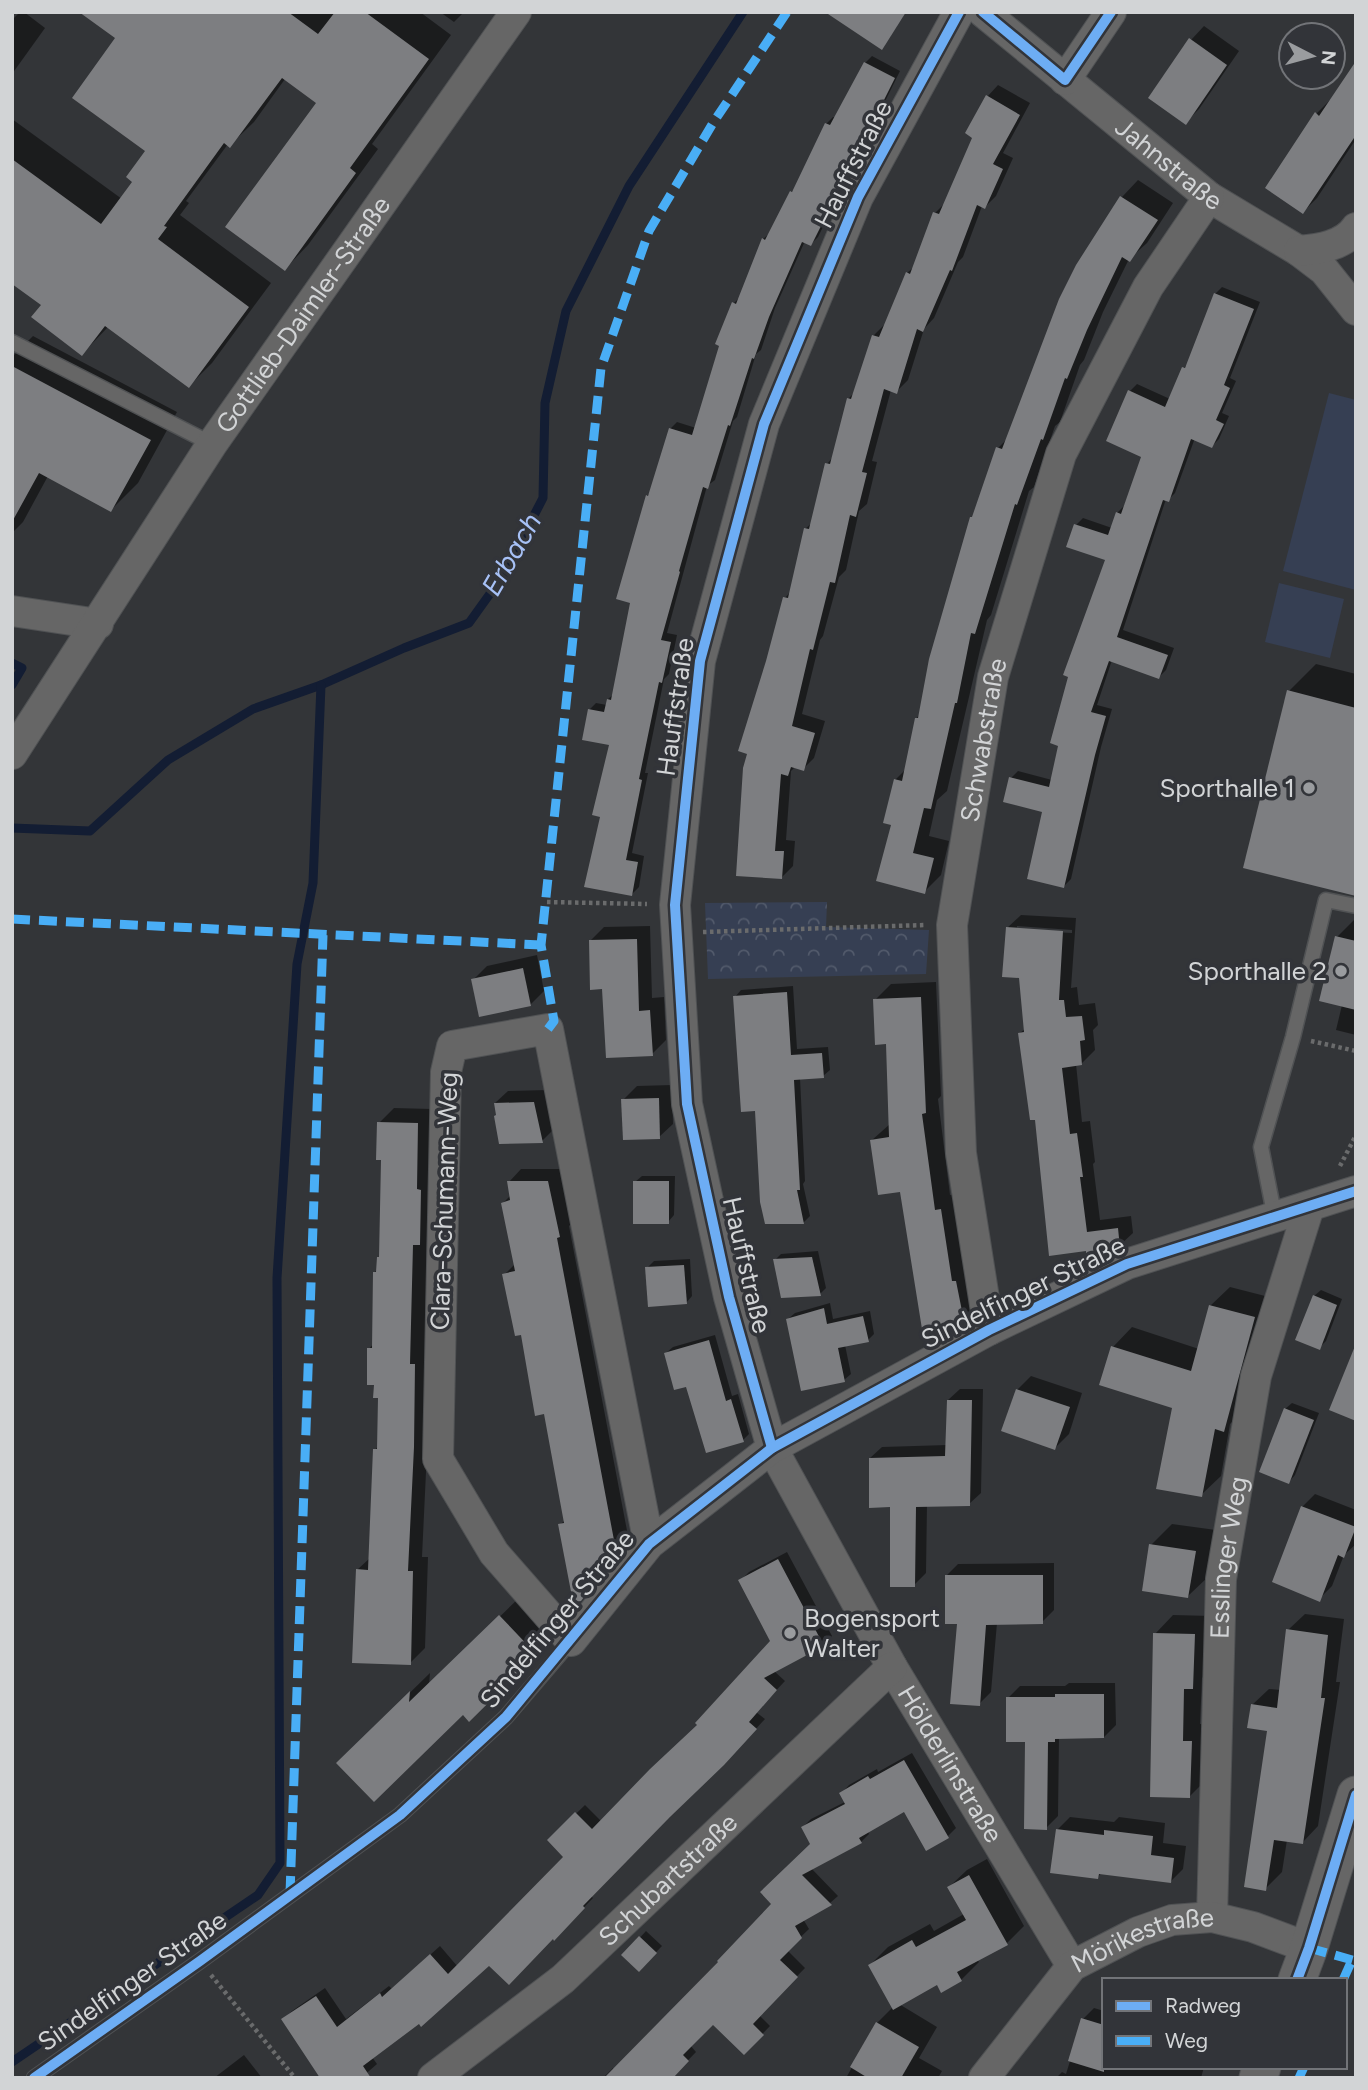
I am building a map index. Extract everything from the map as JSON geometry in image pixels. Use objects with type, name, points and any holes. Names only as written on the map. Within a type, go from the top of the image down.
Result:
[{"type":"street","name":"Gottlieb-Daimler-Straße","points":[[12,754],[212,444],[516,12]]},
{"type":"street","name":"Hauffstraße","points":[[772,1448],[729,1297],[687,1104],[676,905],[700,661],[764,424],[858,197],[959,12]]},
{"type":"street","name":"Jahnstraße","points":[[983,12],[1209,197],[1299,251],[1324,270],[1356,310]]},
{"type":"street","points":[[1065,80],[1111,12]]},
{"type":"street","name":"Schwabstraße","points":[[989,1330],[961,1153],[952,925],[993,677],[1060,454],[1148,287],[1209,197]]},
{"type":"street","points":[[1299,251],[1326,248],[1356,228]]},
{"type":"street","points":[[12,611],[98,624]]},
{"type":"street","name":"Clara-Schumann-Weg","points":[[570,1641],[494,1553],[438,1460],[446,1072],[452,1046],[548,1029],[649,1544]]},
{"type":"street","name":"Sindelfinger Straße","points":[[570,1641],[649,1544],[772,1448],[989,1330],[1127,1264],[1356,1192]]},
{"type":"street","name":"Esslinger Weg","points":[[1212,1916],[1221,1579],[1256,1376],[1309,1208]]},
{"type":"street","name":"Hölderlinstraße","points":[[772,1448],[892,1667],[1072,1966]]},
{"type":"street","name":"Schubartstraße","points":[[433,2078],[563,1979],[892,1667]]},
{"type":"street","points":[[1303,1964],[1356,1796]]},
{"type":"street","name":"Mörikestraße","points":[[984,2078],[1072,1966],[1138,1932],[1172,1920],[1212,1916],[1253,1927],[1303,1964]]},
{"type":"lane","points":[[12,342],[212,444]]},
{"type":"lane","points":[[1275,1218],[1262,1147],[1293,1037],[1326,900],[1356,906]]},
{"type":"lane","name":"Sindelfinger Straße","points":[[34,2078],[400,1815],[506,1717],[570,1641]]},
{"type":"path","points":[[547,902],[676,905],[697,932],[952,925]]},
{"type":"path","points":[[1293,1037],[1356,1051]]},
{"type":"path","points":[[200,1961],[295,2078]]},
{"type":"green space","points":[[1329,393],[1356,400],[1356,590],[1283,571]]},
{"type":"green space","points":[[1279,583],[1344,599],[1330,658],[1265,642]]},
{"type":"green space","points":[[827,902],[826,927],[929,930],[926,974],[708,979],[705,903]]},
{"type":"building","points":[[79,12],[288,12],[318,34],[335,12],[365,12],[429,59],[350,168],[356,173],[285,271],[225,227],[316,103],[282,78],[230,148],[224,143],[164,226],[167,227],[158,239],[249,307],[189,388],[105,326],[82,356],[31,317],[41,305],[12,284],[12,159],[101,224],[132,182],[126,177],[145,151],[72,98],[115,38]]},
{"type":"building","points":[[825,12],[906,12],[882,50]]},
{"type":"building","points":[[1189,38],[1227,65],[1186,125],[1148,98]]},
{"type":"building","points":[[1356,61],[1356,135],[1303,214],[1265,188],[1315,112],[1319,116],[1336,91],[1347,91],[1347,74]]},
{"type":"building","points":[[864,62],[895,78],[811,246],[802,242],[769,317],[754,359],[752,358],[730,426],[728,425],[708,489],[703,487],[679,571],[661,640],[671,642],[662,683],[659,682],[626,860],[638,862],[632,896],[584,887],[600,817],[592,815],[609,745],[582,740],[588,709],[604,712],[607,699],[611,700],[630,603],[616,599],[646,495],[648,496],[669,428],[692,435],[719,346],[715,344],[732,302],[736,304],[762,238],[765,240],[790,191],[792,192],[825,123],[830,125]]},
{"type":"building","points":[[986,95],[1020,115],[993,164],[1003,169],[985,209],[977,205],[952,271],[950,270],[923,332],[917,329],[897,394],[884,389],[862,472],[867,473],[856,517],[850,515],[835,583],[830,582],[813,650],[810,649],[792,726],[815,733],[804,771],[791,767],[788,776],[781,774],[775,851],[784,851],[782,879],[736,876],[743,768],[747,754],[738,751],[783,597],[788,598],[804,528],[809,529],[825,463],[830,464],[847,398],[851,399],[872,335],[879,337],[906,272],[910,274],[933,212],[939,214],[972,138],[965,133]]},
{"type":"building","points":[[1120,196],[1158,220],[1130,262],[1122,257],[1067,379],[1065,378],[1043,440],[1041,439],[1017,505],[1015,504],[975,634],[971,633],[931,809],[924,808],[913,853],[934,858],[925,894],[876,881],[891,825],[883,823],[894,779],[902,781],[929,659],[970,517],[996,447],[1002,449],[1059,299],[1076,265]]},
{"type":"building","points":[[1214,293],[1254,309],[1224,385],[1230,388],[1216,420],[1224,424],[1212,448],[1191,439],[1169,502],[1163,500],[1117,637],[1168,655],[1159,679],[1109,661],[1091,712],[1106,716],[1064,888],[1027,879],[1042,812],[1003,802],[1009,777],[1049,787],[1058,746],[1050,743],[1068,677],[1063,675],[1105,560],[1066,547],[1074,524],[1108,535],[1116,512],[1121,514],[1141,457],[1106,441],[1128,390],[1165,407],[1182,367],[1185,368]]},
{"type":"building","points":[[12,366],[151,440],[111,512],[39,473],[12,522]]},
{"type":"building","name":"Sporthalle 1","points":[[1287,690],[1356,708],[1356,896],[1243,868]]},
{"type":"building","points":[[1006,927],[1063,931],[1059,1000],[1064,1000],[1066,1017],[1082,1016],[1085,1040],[1080,1041],[1082,1065],[1062,1068],[1070,1134],[1077,1133],[1087,1232],[1118,1228],[1120,1248],[1103,1256],[1086,1258],[1086,1251],[1049,1256],[1035,1120],[1030,1120],[1018,1033],[1024,1032],[1019,978],[1002,977]]},
{"type":"building","name":"Sporthalle 2","points":[[1335,936],[1356,941],[1356,1010],[1319,1001]]},
{"type":"building","points":[[637,939],[639,1011],[650,1010],[653,1056],[606,1058],[602,989],[590,990],[589,940]]},
{"type":"building","points":[[523,968],[531,1006],[479,1017],[471,979]]},
{"type":"building","points":[[787,992],[791,1055],[822,1053],[824,1078],[794,1080],[800,1190],[797,1190],[804,1224],[765,1224],[760,1202],[755,1111],[741,1112],[733,996]]},
{"type":"building","points":[[921,997],[926,1113],[922,1114],[935,1210],[941,1209],[952,1281],[956,1281],[964,1321],[922,1329],[900,1192],[878,1195],[870,1140],[889,1137],[886,1044],[875,1045],[873,999]]},
{"type":"building","points":[[659,1098],[660,1139],[623,1140],[621,1099]]},
{"type":"building","points":[[534,1102],[543,1143],[499,1144],[494,1103]]},
{"type":"building","points":[[377,1122],[418,1123],[420,1245],[413,1245],[410,1364],[415,1364],[408,1571],[413,1571],[411,1665],[352,1663],[356,1569],[368,1570],[373,1449],[377,1449],[378,1398],[373,1398],[374,1385],[367,1385],[367,1348],[372,1348],[373,1272],[376,1272],[379,1257],[381,1160],[376,1160]]},
{"type":"building","points":[[507,1181],[548,1181],[617,1556],[608,1567],[591,1571],[593,1585],[581,1601],[573,1602],[558,1524],[564,1523],[544,1414],[535,1416],[521,1335],[515,1336],[502,1274],[515,1271],[501,1203],[510,1200]]},
{"type":"building","points":[[633,1181],[669,1181],[669,1224],[633,1224]]},
{"type":"building","points":[[812,1257],[821,1296],[781,1298],[773,1259]]},
{"type":"building","points":[[684,1265],[687,1304],[648,1307],[645,1267]]},
{"type":"building","points":[[1313,1295],[1337,1305],[1320,1350],[1295,1340]]},
{"type":"building","points":[[1209,1305],[1255,1317],[1224,1432],[1215,1429],[1202,1497],[1156,1489],[1172,1408],[1099,1385],[1111,1346],[1191,1371]]},
{"type":"building","points":[[824,1308],[827,1324],[863,1316],[869,1342],[838,1348],[845,1382],[801,1391],[786,1319]]},
{"type":"building","points":[[709,1340],[726,1401],[731,1399],[744,1442],[706,1453],[686,1387],[674,1390],[664,1353]]},
{"type":"building","points":[[1356,1346],[1356,1421],[1329,1410]]},
{"type":"building","points":[[1016,1389],[1070,1407],[1055,1450],[1001,1431]]},
{"type":"building","points":[[947,1400],[972,1400],[970,1506],[916,1507],[915,1587],[890,1587],[890,1507],[869,1508],[869,1458],[945,1456]]},
{"type":"building","points":[[1284,1408],[1314,1420],[1289,1484],[1259,1472]]},
{"type":"building","points":[[1301,1506],[1356,1527],[1344,1558],[1338,1555],[1320,1602],[1272,1582]]},
{"type":"building","points":[[1149,1544],[1196,1551],[1188,1598],[1142,1591]]},
{"type":"building","points":[[778,1559],[824,1646],[764,1678],[777,1690],[749,1722],[757,1729],[509,1985],[489,1966],[421,2027],[419,2024],[363,2066],[371,2078],[320,2078],[281,2019],[316,1996],[337,2027],[380,1993],[382,1997],[430,1954],[448,1974],[563,1857],[547,1840],[575,1812],[592,1829],[697,1725],[695,1723],[770,1641],[738,1580]]},
{"type":"building","points":[[945,1575],[1043,1575],[1043,1624],[986,1625],[980,1706],[950,1704],[957,1624],[945,1624]]},
{"type":"building","points":[[499,1615],[537,1655],[469,1722],[463,1715],[374,1802],[336,1763],[410,1691],[409,1702]]},
{"type":"building","points":[[1286,1629],[1328,1635],[1321,1698],[1325,1698],[1303,1844],[1274,1840],[1266,1891],[1244,1887],[1267,1731],[1247,1728],[1251,1704],[1277,1708]]},
{"type":"building","points":[[1153,1633],[1195,1634],[1193,1689],[1184,1689],[1183,1741],[1192,1741],[1190,1798],[1150,1797]]},
{"type":"building","points":[[1055,1694],[1104,1694],[1104,1738],[1055,1739],[1055,1742],[1048,1742],[1047,1830],[1024,1829],[1025,1742],[1006,1742],[1006,1697],[1055,1697]]},
{"type":"building","points":[[904,1760],[949,1838],[926,1851],[904,1812],[859,1838],[862,1843],[802,1875],[832,1905],[795,1926],[802,1938],[780,1960],[798,1977],[753,2024],[764,2035],[744,2055],[713,2025],[683,2055],[689,2061],[673,2078],[604,2078],[771,1904],[760,1892],[810,1844],[801,1827],[845,1804],[839,1793]]},
{"type":"building","points":[[1056,1829],[1104,1835],[1104,1830],[1153,1836],[1151,1855],[1174,1858],[1171,1883],[1099,1874],[1098,1879],[1050,1873]]},
{"type":"building","points":[[969,1875],[1008,1945],[957,1972],[962,1981],[941,1993],[937,1985],[893,2010],[868,1965],[912,1940],[916,1947],[966,1920],[947,1887]]},
{"type":"building","points":[[639,1936],[657,1953],[639,1972],[621,1955]]},
{"type":"building","points":[[1081,2018],[1102,2024],[1104,2072],[1068,2061]]},
{"type":"building","points":[[876,2022],[919,2047],[901,2078],[868,2078],[850,2067]]},
{"type":"waterway","name":"Erbach","points":[[12,828],[90,831],[168,760],[253,709],[321,685],[469,623],[502,577],[543,498],[545,403],[566,311],[629,186],[743,12]]},
{"type":"waterway","points":[[12,663],[22,668],[12,685]]},
{"type":"waterway","points":[[12,2062],[258,1895],[280,1863],[277,1278],[297,964],[313,883],[321,685]]},
{"type":"marked path","points":[[548,1029],[554,1021],[541,945],[601,368],[649,231],[713,123],[787,12]]},
{"type":"marked path","points":[[12,919],[541,945]]},
{"type":"marked path","points":[[290,1894],[323,935]]},
{"type":"marked path","points":[[1309,1948],[1356,1961]]},
{"type":"marked path","points":[[1344,1978],[1352,1960]]},
{"type":"marked path","points":[[1299,2078],[1303,2069]]},
{"type":"cycle path","points":[[772,1448],[729,1297],[687,1104],[675,905],[700,661],[764,424],[858,197],[959,12]]},
{"type":"cycle path","points":[[983,12],[1065,80],[1111,12]]},
{"type":"cycle path","points":[[34,2078],[400,1815],[506,1717],[649,1544],[772,1448],[989,1330],[1127,1264],[1356,1191]]},
{"type":"cycle path","points":[[1298,1978],[1356,1795]]},
{"type":"place","name":"Sporthalle 1","points":[[1309,788]]},
{"type":"place","name":"Sporthalle 2","points":[[1341,971]]},
{"type":"place","name":"Bogensport Walter","points":[[790,1633]]}]
